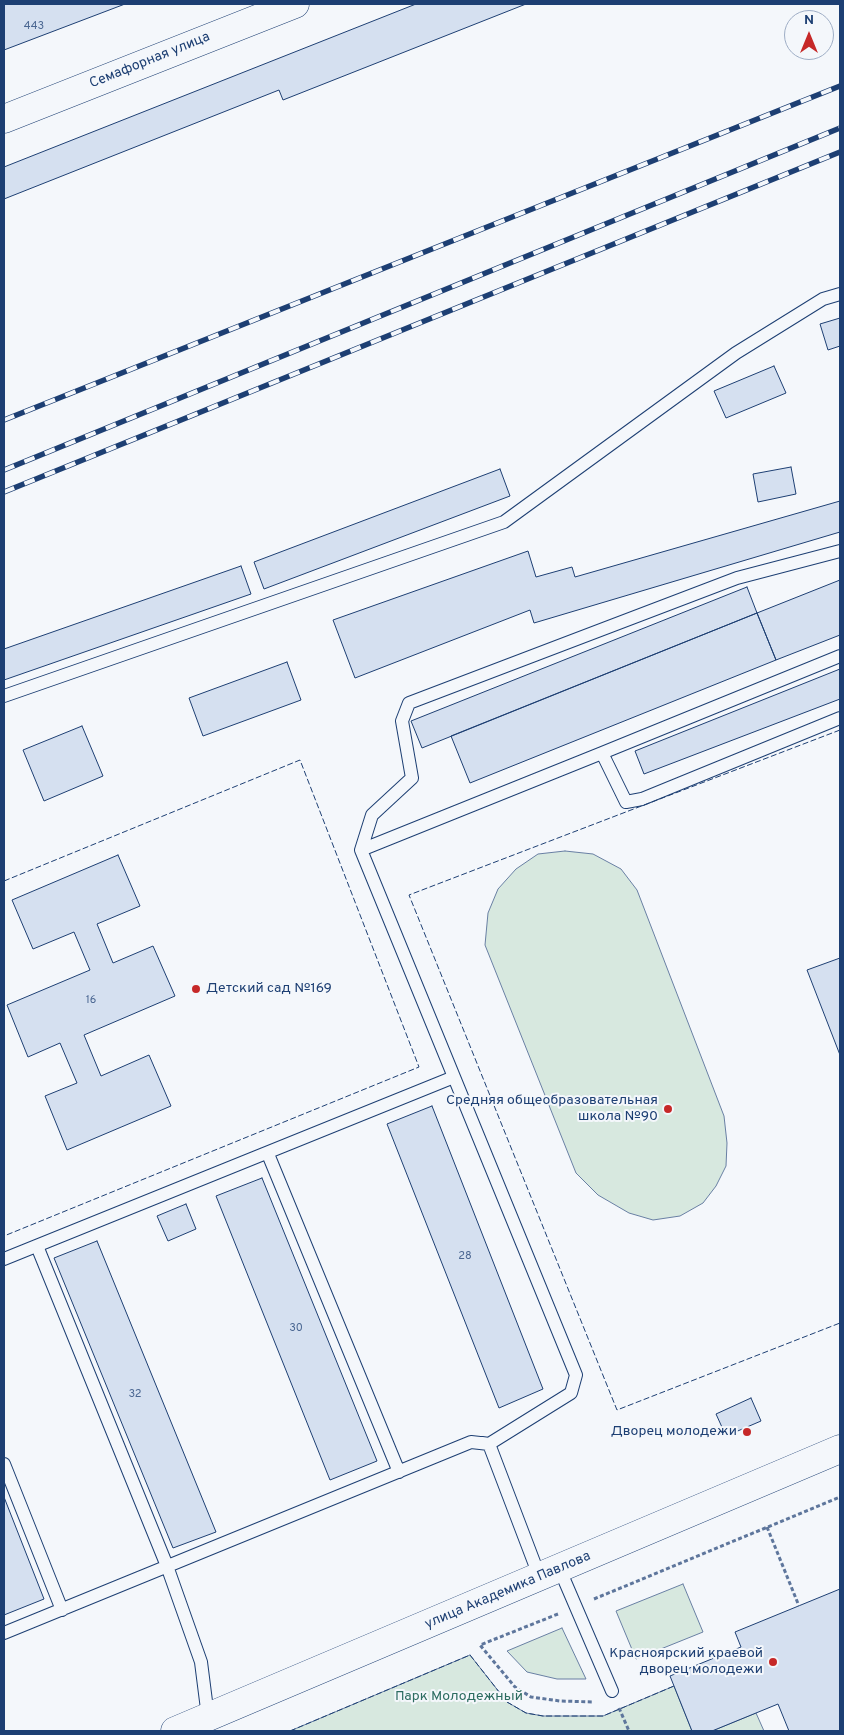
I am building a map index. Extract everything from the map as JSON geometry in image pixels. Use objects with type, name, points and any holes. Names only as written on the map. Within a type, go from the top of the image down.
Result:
[{"type":"main road","name":"Семафорная улица","points":[[4,119],[295,4]]},
{"type":"main road","name":"улица Академика Павлова","points":[[175,1731],[840,1450]]},
{"type":"lane","points":[[4,696],[504,522],[736,353],[823,299],[840,294]]},
{"type":"lane","points":[[4,1634],[471,1442],[489,1444],[571,1393],[576,1375],[361,850],[372,815],[412,778],[402,720],[409,703],[737,578],[840,551]]},
{"type":"lane","points":[[361,850],[840,656]]},
{"type":"lane","points":[[602,753],[626,802],[642,799],[840,718]]},
{"type":"lane","points":[[4,1259],[268,1154],[454,1077]]},
{"type":"lane","points":[[268,1154],[399,1472]]},
{"type":"lane","points":[[37,1246],[167,1566],[200,1662],[208,1718]]},
{"type":"lane","points":[[489,1444],[550,1574],[575,1607],[612,1691]]},
{"type":"lane","points":[[4,1464],[62,1610]]},
{"type":"path","points":[[602,1702],[560,1701],[531,1697],[515,1687],[480,1645],[840,1496]]},
{"type":"path","points":[[767,1527],[799,1606]]},
{"type":"green space","points":[[565,851],[593,854],[621,869],[637,890],[724,1116],[727,1143],[726,1166],[716,1186],[703,1203],[680,1216],[653,1220],[629,1213],[598,1195],[576,1173],[485,945],[488,913],[498,889],[516,869],[538,854]]},
{"type":"green space","points":[[683,1584],[703,1632],[636,1659],[616,1611]]},
{"type":"green space","points":[[562,1628],[586,1679],[557,1679],[527,1672],[507,1651]]},
{"type":"green space","name":"Парк Молодежный","points":[[470,1655],[507,1702],[526,1713],[543,1716],[603,1716],[674,1686],[692,1731],[290,1731]]},
{"type":"green space","points":[[756,1713],[764,1731],[712,1731]]},
{"type":"building","points":[[4,4],[125,4],[4,50]]},
{"type":"building","points":[[416,4],[526,4],[283,100],[279,90],[4,199],[4,167]]},
{"type":"building","points":[[840,318],[840,346],[828,350],[820,324]]},
{"type":"building","points":[[774,366],[786,393],[726,418],[714,391]]},
{"type":"building","points":[[791,467],[796,494],[758,502],[753,474]]},
{"type":"building","points":[[500,469],[510,496],[264,589],[254,562]]},
{"type":"building","points":[[840,501],[840,532],[534,623],[530,610],[355,678],[333,620],[528,551],[536,577],[572,567],[575,577]]},
{"type":"building","points":[[241,566],[251,594],[4,680],[4,649]]},
{"type":"building","points":[[840,580],[840,635],[776,660],[757,613]]},
{"type":"building","points":[[747,587],[757,613],[422,748],[411,721]]},
{"type":"building","points":[[757,613],[776,660],[470,783],[451,736]]},
{"type":"building","points":[[287,662],[301,700],[203,736],[189,698]]},
{"type":"building","points":[[840,669],[840,699],[644,774],[635,751]]},
{"type":"building","points":[[82,726],[103,776],[44,801],[23,750]]},
{"type":"building","points":[[118,855],[140,906],[97,924],[113,963],[153,946],[175,996],[84,1035],[101,1076],[149,1055],[171,1106],[67,1150],[45,1096],[77,1083],[60,1043],[28,1057],[7,1005],[90,970],[74,932],[33,949],[12,900]]},
{"type":"building","points":[[840,958],[840,1055],[807,970]]},
{"type":"building","points":[[432,1106],[543,1389],[499,1408],[387,1124]]},
{"type":"building","points":[[262,1178],[377,1461],[330,1480],[216,1196]]},
{"type":"building","points":[[186,1204],[196,1229],[168,1241],[157,1216]]},
{"type":"building","points":[[97,1241],[216,1532],[173,1548],[54,1258]]},
{"type":"building","points":[[751,1398],[761,1421],[726,1436],[716,1414]]},
{"type":"building","points":[[4,1497],[44,1599],[4,1615]]},
{"type":"building","name":"Красноярский краевой дворец молодежи","points":[[840,1589],[840,1731],[789,1731],[778,1704],[712,1731],[692,1731],[670,1676],[741,1647],[735,1632]]},
{"type":"railway","points":[[4,420],[840,86]]},
{"type":"railway","points":[[4,470],[840,128]]},
{"type":"railway","points":[[4,492],[840,152]]},
{"type":"fence","points":[[840,730],[409,895],[617,1410],[840,1323]]},
{"type":"fence","points":[[4,881],[300,760],[419,1067],[4,1236]]},
{"type":"fence","points":[[290,1731],[470,1655],[507,1702],[526,1713],[543,1716],[603,1716],[674,1686]]},
{"type":"place","name":"Детский сад №169","points":[[196,989]]},
{"type":"place","name":"Средняя общеобразовательная школа №90","points":[[668,1109]]},
{"type":"place","name":"Дворец молодежи","points":[[747,1432]]},
{"type":"place","name":"Красноярский краевой дворец молодежи","points":[[773,1662]]}]
